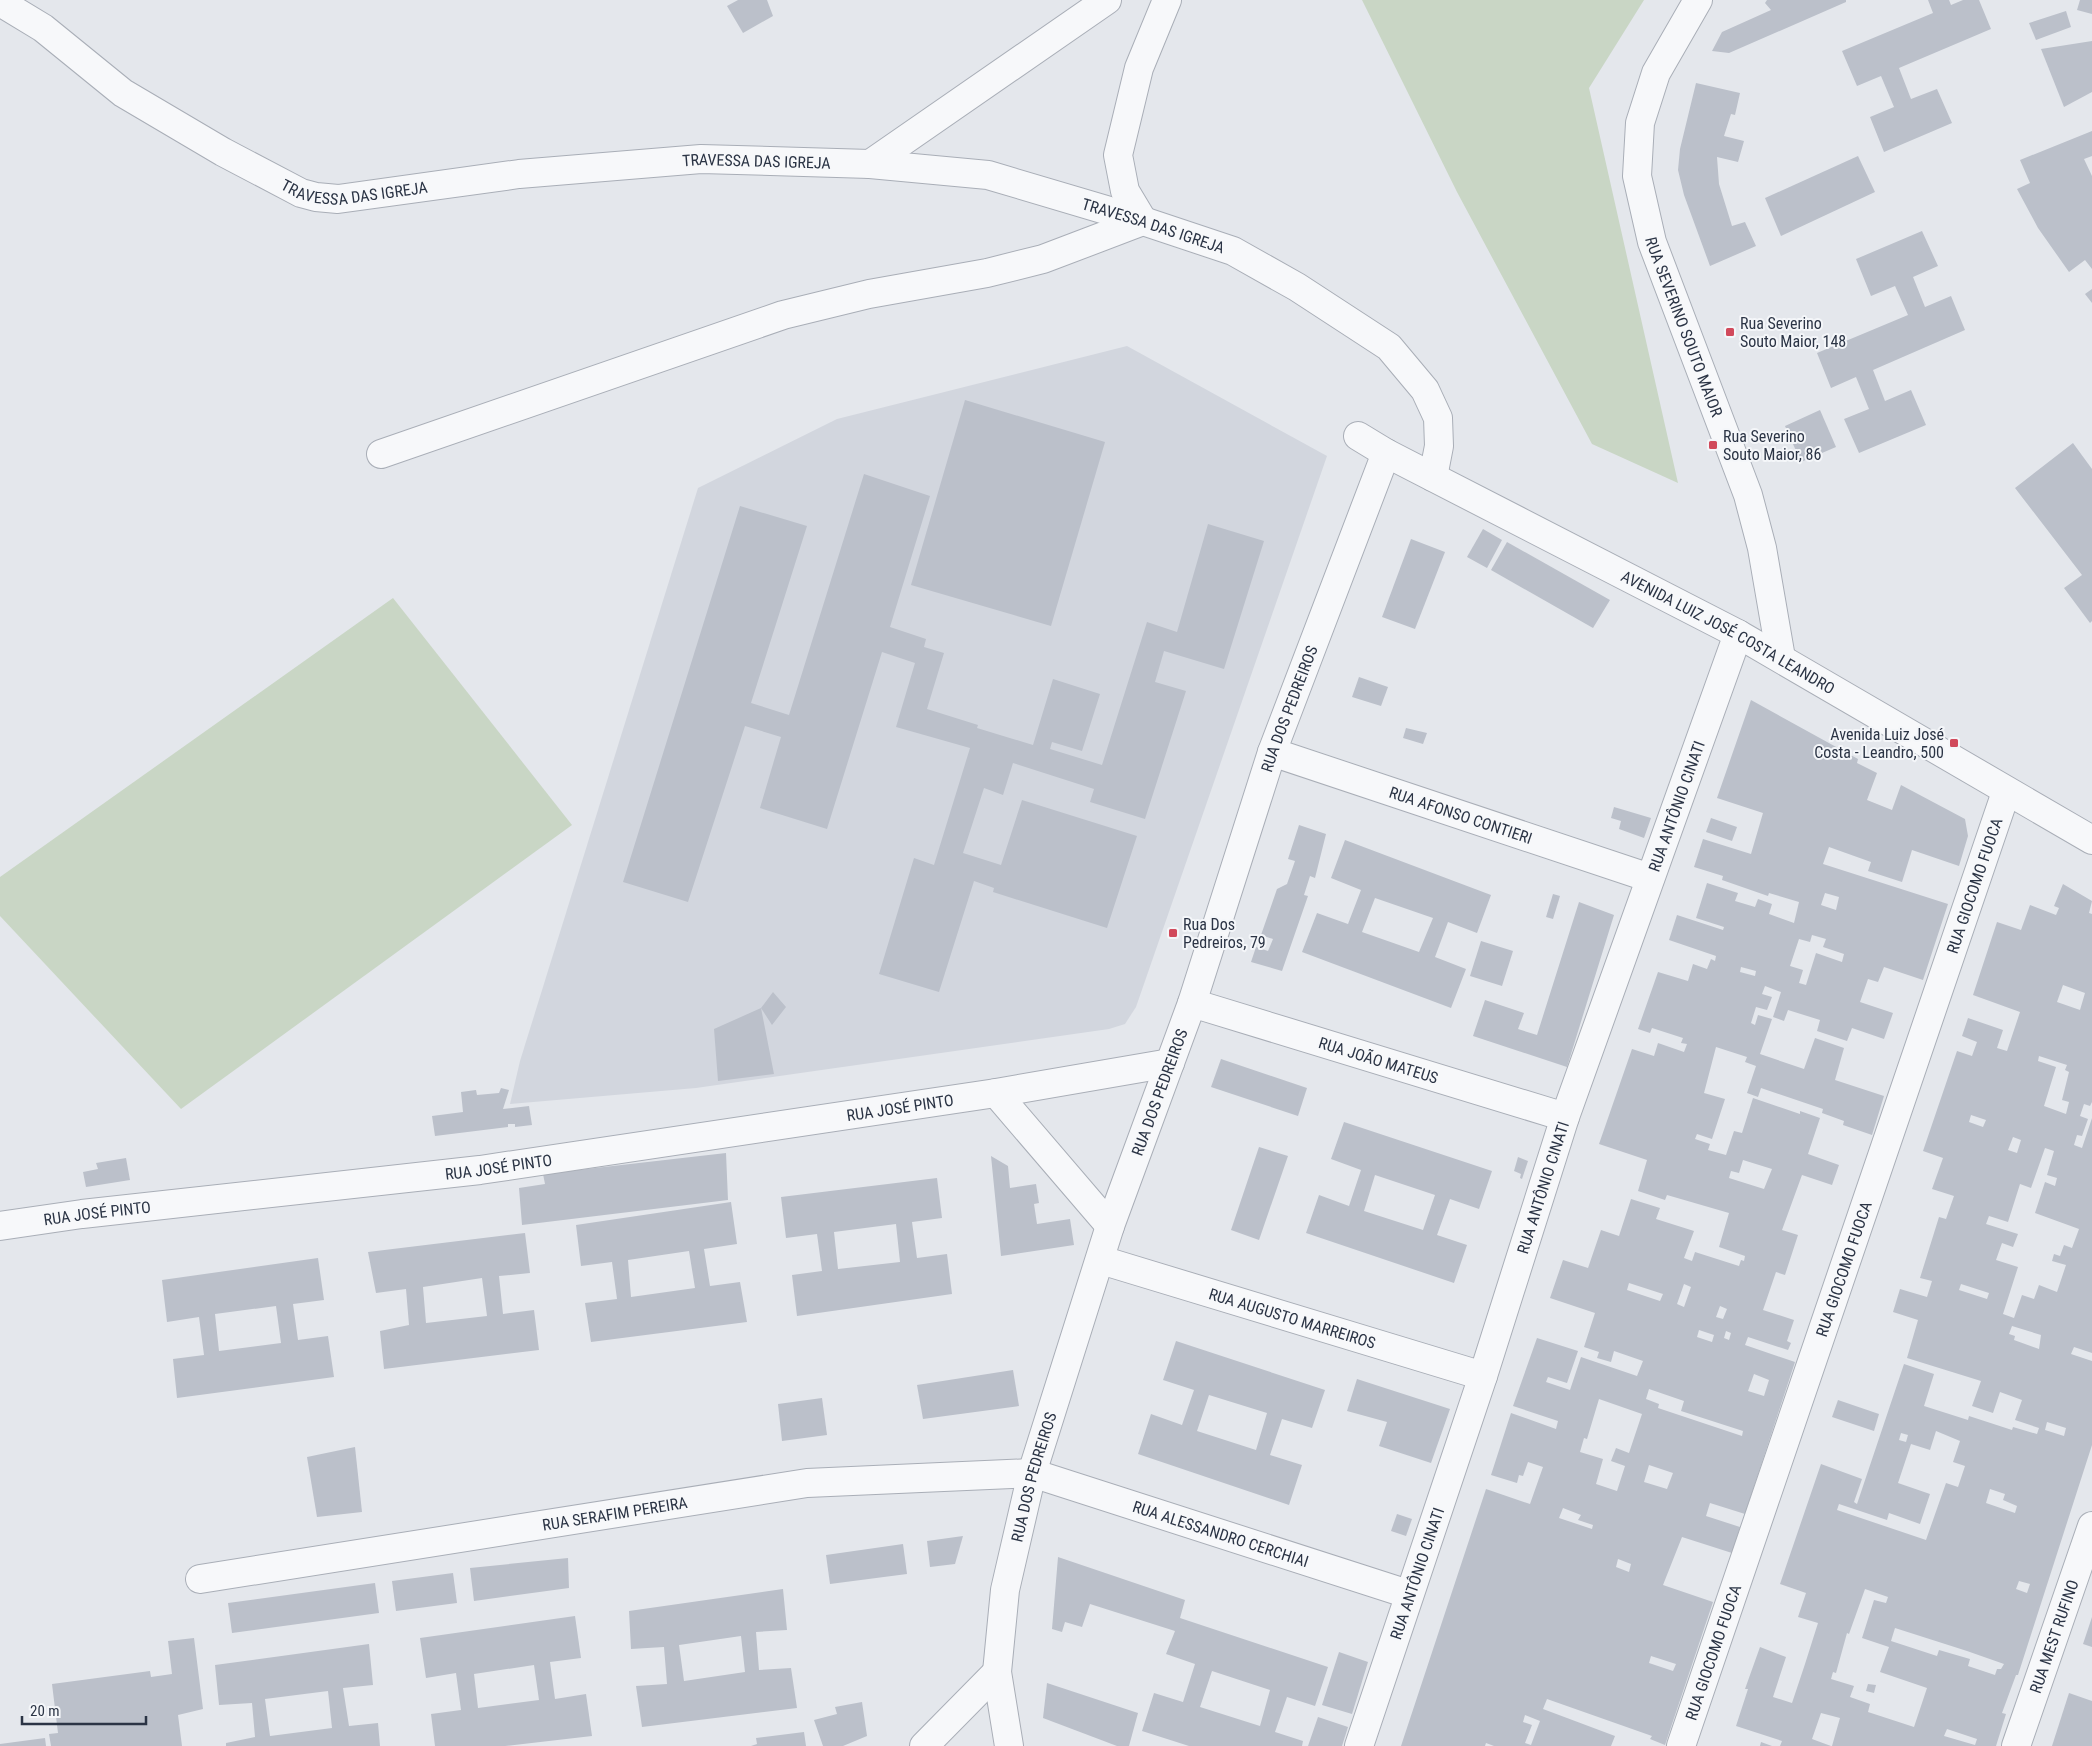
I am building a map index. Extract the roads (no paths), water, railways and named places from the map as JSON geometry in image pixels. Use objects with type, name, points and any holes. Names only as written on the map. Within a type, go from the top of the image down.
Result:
[{"type":"street","points":[[870,164],[1107,0]]},
{"type":"street","points":[[381,454],[783,315],[869,294],[987,273],[1034,261],[1143,222],[1125,191],[1118,154],[1139,68],[1167,0]]},
{"type":"street","name":"RUA SEVERINO SOUTO MAIOR","points":[[1698,0],[1656,73],[1640,124],[1637,176],[1652,242],[1748,495],[1762,548],[1781,658]]},
{"type":"street","name":"TRAVESSA DAS IGREJA","points":[[3,3],[43,28],[122,93],[223,152],[301,193],[316,197],[338,199],[519,174],[701,159],[870,164],[988,176],[1233,251],[1297,287],[1389,347],[1425,390],[1438,418],[1439,446],[1434,477]]},
{"type":"street","name":"AVENIDA LUIZ JOSÉ COSTA LEANDRO","points":[[1358,436],[1386,453],[1738,634],[2006,792],[2092,840]]},
{"type":"street","name":"RUA DOS PEDREIROS","points":[[1009,1746],[997,1672],[1006,1590],[1032,1473],[1101,1260],[1110,1226],[1192,1003],[1272,752],[1386,453]]},
{"type":"street","name":"RUA ANTÔNIO CINATI","points":[[1359,1746],[1482,1376],[1565,1118],[1738,634]]},
{"type":"street","name":"RUA AFONSO CONTIERI","points":[[1272,752],[1650,878]]},
{"type":"street","name":"RUA GIOCOMO FUOCA","points":[[1681,1746],[2006,792]]},
{"type":"street","name":"RUA JOÃO MATEUS","points":[[1192,1003],[1565,1118]]},
{"type":"street","name":"RUA JOSÉ PINTO","points":[[0,1226],[82,1214],[480,1170],[996,1093],[1170,1062]]},
{"type":"street","points":[[996,1093],[1110,1226]]},
{"type":"street","name":"RUA AUGUSTO MARREIROS","points":[[1101,1260],[1482,1376]]},
{"type":"street","name":"RUA SERAFIM PEREIRA","points":[[200,1580],[807,1483],[1032,1473]]},
{"type":"street","name":"RUA ALESSANDRO CERCHIAI","points":[[1032,1473],[1408,1594]]},
{"type":"street","name":"RUA MEST RUFINO","points":[[2016,1746],[2092,1526]]},
{"type":"street","points":[[924,1746],[997,1672]]},
{"type":"place","name":"Rua Severino Souto Maior, 148","points":[[1730,332]]},
{"type":"place","name":"Rua Severino Souto Maior, 86","points":[[1713,445]]},
{"type":"place","name":"Avenida Luiz José Costa - Leandro, 500","points":[[1954,743]]},
{"type":"place","name":"Rua Dos Pedreiros, 79","points":[[1173,933]]}]
